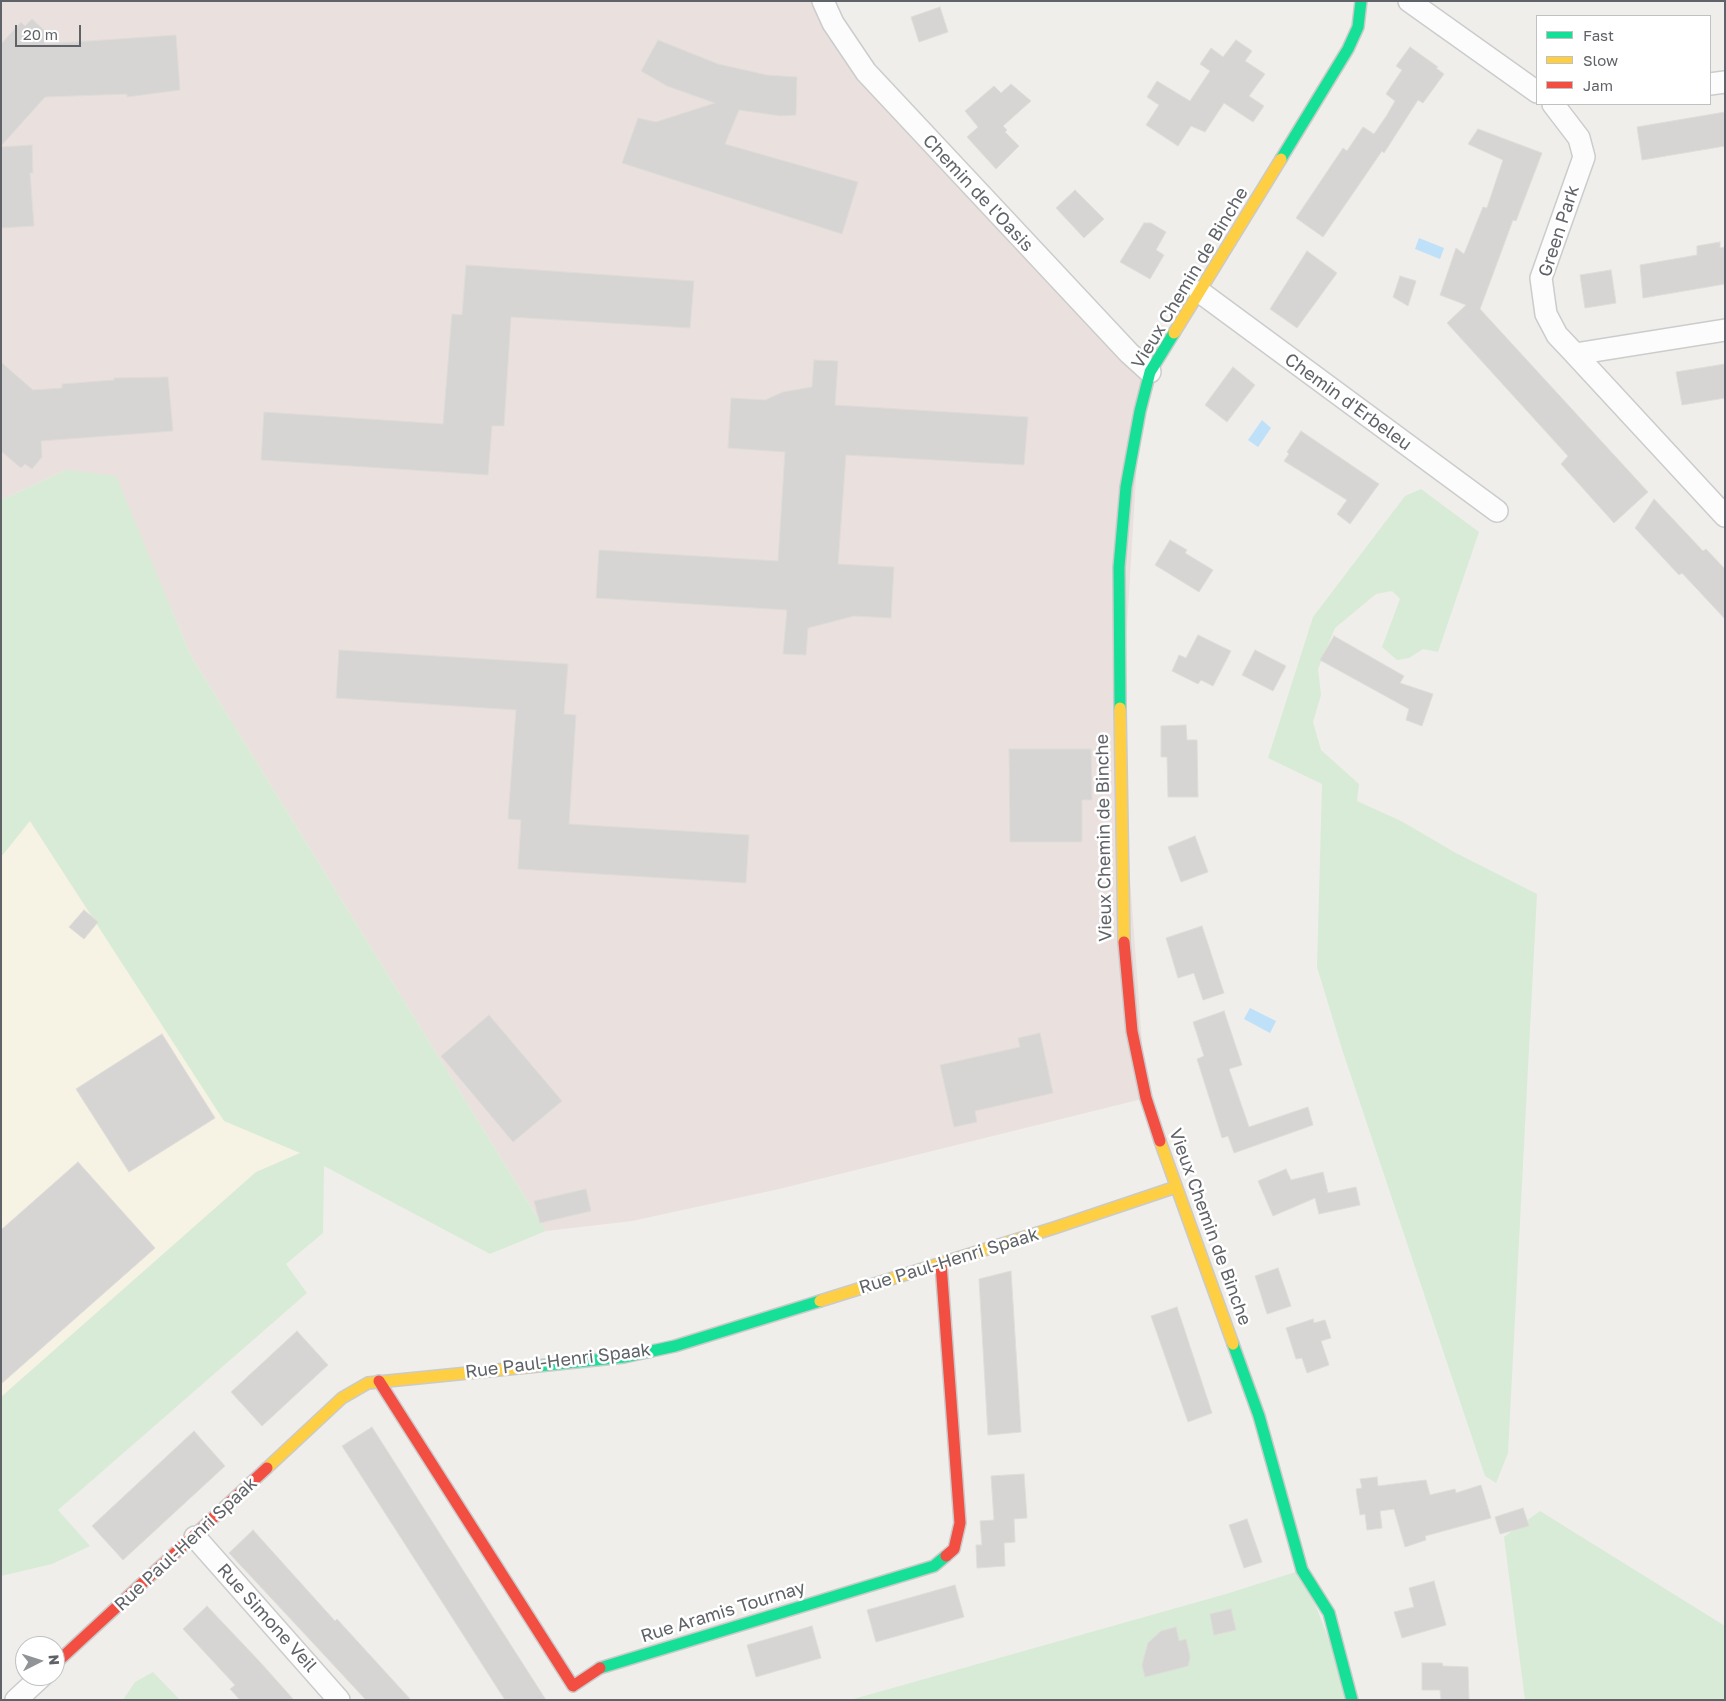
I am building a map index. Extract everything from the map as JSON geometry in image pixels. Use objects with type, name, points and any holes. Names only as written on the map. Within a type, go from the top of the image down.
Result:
[{"type":"street","name":"Chemin de l'Oasis","points":[[823,1],[833,23],[866,72],[1129,353],[1150,372]]},
{"type":"street","points":[[1409,1],[1536,91]]},
{"type":"street","name":"Vieux Chemin de Binche","points":[[1352,1700],[1328,1613],[1302,1570],[1259,1416],[1176,1187],[1146,1098],[1132,1032],[1124,950],[1122,895],[1119,567],[1126,487],[1140,410],[1150,372],[1348,49],[1358,27],[1362,2]]},
{"type":"street","points":[[1711,84],[1725,82]]},
{"type":"street","name":"Green Park","points":[[1561,105],[1579,138],[1584,157],[1540,278],[1546,314],[1557,335],[1725,516]]},
{"type":"street","name":"Chemin d'Erbeleu","points":[[1200,292],[1496,511]]},
{"type":"street","points":[[1575,354],[1725,330]]},
{"type":"street","name":"Rue Paul-Henri Spaak","points":[[65,1655],[342,1398],[368,1383],[379,1380],[624,1357],[675,1346],[941,1264],[1176,1187]]},
{"type":"street","name":"Rue Aramis Tournay","points":[[379,1380],[574,1686],[599,1668],[934,1566],[954,1549],[958,1539],[960,1523],[941,1264]]},
{"type":"street","name":"Rue Simone Veil","points":[[194,1537],[339,1700]]},
{"type":"street","points":[[16,1700],[31,1686]]},
{"type":"shaded area","points":[[1,1],[823,1],[833,23],[1150,372],[1140,411],[1120,742],[1146,1098],[779,1189],[632,1221],[546,1231],[191,656],[171,608],[66,470],[1,500]]},
{"type":"shaded area","points":[[191,656],[546,1231],[490,1254],[300,1153],[256,1173],[1,1397],[1,857],[30,820]]},
{"type":"green space","points":[[66,470],[116,476],[191,656],[546,1231],[490,1254],[324,1166],[323,1233],[286,1264],[307,1293],[58,1510],[90,1546],[52,1564],[1,1576],[1,1397],[256,1172],[300,1153],[224,1121],[30,821],[1,857],[1,500]]},
{"type":"green space","points":[[1421,489],[1479,532],[1438,652],[1423,649],[1409,658],[1397,660],[1382,647],[1400,599],[1392,591],[1376,594],[1335,628],[1318,669],[1321,695],[1313,722],[1321,750],[1359,784],[1357,801],[1401,821],[1456,853],[1537,894],[1508,1453],[1496,1483],[1485,1476],[1342,1049],[1317,967],[1322,784],[1268,758],[1313,617],[1405,496]]},
{"type":"green space","points":[[1540,1511],[1725,1626],[1725,1700],[1525,1700],[1504,1537]]},
{"type":"green space","points":[[1302,1570],[1352,1700],[850,1700],[1226,1594]]},
{"type":"green space","points":[[153,1672],[180,1700],[123,1700],[135,1682]]},
{"type":"water","points":[[1419,238],[1444,248],[1440,259],[1415,249]]},
{"type":"water","points":[[1262,420],[1271,428],[1258,447],[1248,440]]},
{"type":"water","points":[[1250,1008],[1276,1021],[1270,1033],[1244,1019]]},
{"type":"building","points":[[940,7],[948,32],[919,42],[911,17]]},
{"type":"building","points":[[32,19],[44,30],[45,44],[176,35],[180,90],[127,97],[127,94],[45,97],[1,146],[1,44],[21,22],[25,26]]},
{"type":"building","points":[[658,40],[718,64],[767,75],[797,77],[796,115],[781,116],[739,110],[725,144],[858,182],[842,234],[622,163],[638,118],[656,122],[715,103],[667,86],[641,71]]},
{"type":"building","points":[[1236,40],[1252,51],[1245,61],[1265,74],[1249,96],[1264,106],[1253,122],[1224,103],[1205,132],[1191,126],[1178,146],[1146,125],[1159,105],[1147,97],[1157,81],[1190,101],[1210,71],[1200,64],[1211,48],[1223,57]]},
{"type":"building","points":[[1410,47],[1438,67],[1436,68],[1444,74],[1423,103],[1418,100],[1384,153],[1382,151],[1323,237],[1296,218],[1343,148],[1347,151],[1363,127],[1374,134],[1387,115],[1395,101],[1386,94],[1402,70],[1396,66]]},
{"type":"building","points":[[1011,84],[1031,101],[1003,126],[1007,130],[1005,132],[1019,146],[996,169],[967,137],[978,127],[965,111],[994,86],[1001,93]]},
{"type":"building","points":[[1725,112],[1725,146],[1642,160],[1637,127]]},
{"type":"building","points":[[1478,129],[1542,153],[1516,221],[1513,220],[1480,309],[1648,492],[1614,523],[1561,464],[1568,456],[1447,323],[1466,305],[1440,295],[1456,248],[1464,254],[1483,207],[1487,208],[1503,160],[1468,144]]},
{"type":"building","points":[[32,145],[33,173],[30,173],[34,226],[1,228],[1,147]]},
{"type":"building","points":[[1075,190],[1104,219],[1084,238],[1056,208]]},
{"type":"building","points":[[1144,223],[1151,223],[1166,232],[1156,250],[1164,255],[1150,279],[1120,262]]},
{"type":"building","points":[[1720,242],[1720,248],[1725,247],[1725,284],[1643,298],[1640,265],[1697,255],[1697,246]]},
{"type":"building","points":[[1307,251],[1337,273],[1297,328],[1270,309]]},
{"type":"building","points":[[466,265],[694,281],[690,328],[511,317],[504,426],[492,426],[488,475],[261,460],[264,412],[443,424],[452,314],[462,315]]},
{"type":"building","points":[[1611,270],[1616,303],[1585,308],[1580,275]]},
{"type":"building","points":[[1400,276],[1416,281],[1408,306],[1393,297]]},
{"type":"building","points":[[814,360],[838,361],[835,405],[1028,417],[1024,465],[846,455],[838,564],[894,567],[891,618],[854,616],[808,628],[806,655],[783,654],[787,610],[596,598],[599,550],[778,561],[785,452],[728,448],[731,398],[765,400],[783,392],[812,387]]},
{"type":"building","points":[[1,362],[33,390],[62,388],[62,384],[114,380],[114,378],[168,377],[173,431],[41,441],[42,457],[32,469],[25,464],[21,468],[1,451]]},
{"type":"building","points":[[1725,364],[1725,398],[1682,405],[1676,372]]},
{"type":"building","points":[[1233,367],[1255,385],[1227,422],[1205,405]]},
{"type":"building","points":[[1301,431],[1379,484],[1350,524],[1337,514],[1347,500],[1284,461],[1289,454],[1287,452]]},
{"type":"building","points":[[1654,499],[1703,551],[1706,549],[1725,569],[1725,619],[1682,573],[1679,575],[1635,528]]},
{"type":"building","points":[[1170,540],[1187,550],[1185,553],[1213,570],[1199,592],[1155,565]]},
{"type":"building","points":[[1198,635],[1231,651],[1213,686],[1201,680],[1198,684],[1172,671],[1179,655],[1186,658]]},
{"type":"building","points":[[1334,636],[1404,676],[1400,683],[1433,694],[1422,726],[1406,720],[1409,709],[1320,660]]},
{"type":"building","points":[[339,650],[568,664],[564,714],[576,715],[569,824],[749,835],[746,883],[518,869],[521,820],[508,819],[516,710],[336,698]]},
{"type":"building","points":[[1255,650],[1286,666],[1273,691],[1242,675]]},
{"type":"building","points":[[1186,725],[1187,740],[1197,740],[1198,797],[1168,797],[1167,757],[1161,757],[1161,726]]},
{"type":"building","points":[[1009,749],[1091,749],[1092,800],[1082,800],[1082,842],[1010,842]]},
{"type":"building","points":[[1195,836],[1208,872],[1181,882],[1168,847]]},
{"type":"building","points":[[84,910],[98,922],[84,939],[69,927]]},
{"type":"building","points":[[1202,926],[1224,993],[1203,1000],[1194,973],[1178,978],[1166,938]]},
{"type":"building","points":[[1224,1011],[1242,1065],[1229,1069],[1249,1127],[1308,1107],[1313,1125],[1234,1153],[1228,1136],[1222,1138],[1197,1059],[1204,1056],[1193,1022]]},
{"type":"building","points":[[489,1015],[562,1101],[513,1142],[441,1056]]},
{"type":"building","points":[[1040,1033],[1053,1093],[975,1111],[977,1122],[954,1127],[940,1065],[1020,1047],[1018,1038]]},
{"type":"building","points":[[162,1034],[215,1118],[129,1172],[76,1089]]},
{"type":"building","points":[[78,1162],[155,1248],[1,1384],[1,1230]]},
{"type":"building","points":[[1286,1169],[1291,1180],[1323,1172],[1328,1193],[1356,1187],[1360,1205],[1319,1214],[1315,1198],[1273,1216],[1258,1181]]},
{"type":"building","points":[[586,1189],[591,1211],[540,1223],[534,1201]]},
{"type":"building","points":[[1278,1268],[1291,1306],[1267,1314],[1255,1276]]},
{"type":"building","points":[[1011,1271],[1021,1432],[988,1435],[979,1279]]},
{"type":"building","points":[[1177,1307],[1212,1413],[1188,1422],[1151,1316]]},
{"type":"building","points":[[1313,1319],[1314,1323],[1325,1320],[1331,1338],[1321,1341],[1329,1365],[1307,1373],[1302,1358],[1296,1359],[1286,1328]]},
{"type":"building","points":[[297,1331],[328,1365],[262,1426],[231,1392]]},
{"type":"building","points":[[372,1427],[546,1700],[505,1700],[342,1446]]},
{"type":"building","points":[[194,1431],[225,1466],[123,1560],[92,1526]]},
{"type":"building","points":[[1024,1474],[1027,1518],[1014,1519],[1015,1542],[1004,1543],[1005,1566],[977,1568],[976,1545],[982,1545],[980,1521],[994,1520],[991,1476]]},
{"type":"building","points":[[1377,1477],[1378,1486],[1426,1480],[1430,1495],[1455,1489],[1456,1493],[1481,1485],[1491,1518],[1425,1536],[1426,1540],[1405,1547],[1394,1509],[1380,1511],[1382,1528],[1367,1530],[1365,1514],[1360,1515],[1356,1489],[1362,1488],[1360,1479]]},
{"type":"building","points":[[1523,1508],[1529,1526],[1500,1534],[1495,1517]]},
{"type":"building","points":[[1247,1519],[1262,1562],[1244,1568],[1229,1525]]},
{"type":"building","points":[[253,1530],[335,1621],[337,1619],[411,1700],[366,1700],[229,1553]]},
{"type":"building","points":[[1434,1581],[1446,1625],[1402,1638],[1394,1612],[1414,1607],[1409,1588]]},
{"type":"building","points":[[955,1585],[964,1617],[876,1642],[867,1610]]},
{"type":"building","points":[[207,1606],[294,1700],[240,1700],[230,1689],[235,1685],[183,1629]]},
{"type":"building","points":[[1231,1609],[1236,1630],[1214,1635],[1210,1614]]},
{"type":"building","points":[[812,1626],[821,1658],[756,1677],[747,1645]]},
{"type":"building","points":[[1176,1627],[1179,1641],[1186,1639],[1190,1657],[1188,1666],[1145,1677],[1142,1665],[1148,1643],[1161,1631]]},
{"type":"building","points":[[1422,1663],[1442,1663],[1443,1666],[1468,1667],[1469,1700],[1441,1700],[1440,1690],[1422,1690]]},
{"type":"traffic: fast","points":[[1281,159],[1348,49],[1358,27],[1361,1]]},
{"type":"traffic: fast","points":[[1120,708],[1119,567],[1126,487],[1140,411],[1150,372],[1174,333]]},
{"type":"traffic: fast","points":[[538,1366],[624,1357],[675,1346],[820,1301]]},
{"type":"traffic: fast","points":[[1233,1344],[1259,1416],[1302,1570],[1329,1613],[1352,1700]]},
{"type":"traffic: fast","points":[[600,1668],[934,1566],[946,1556]]},
{"type":"traffic: slow","points":[[1174,333],[1281,159]]},
{"type":"traffic: slow","points":[[1120,708],[1124,942]]},
{"type":"traffic: slow","points":[[1160,1141],[1233,1344]]},
{"type":"traffic: slow","points":[[820,1301],[1054,1228],[1176,1187]]},
{"type":"traffic: slow","points":[[267,1468],[342,1398],[368,1383],[538,1366]]},
{"type":"traffic: jam","points":[[1124,942],[1132,1031],[1146,1098],[1160,1141]]},
{"type":"traffic: jam","points":[[941,1264],[960,1523],[954,1549],[946,1556]]},
{"type":"traffic: jam","points":[[379,1381],[573,1686],[600,1668]]},
{"type":"traffic: jam","points":[[65,1655],[267,1468]]}]
